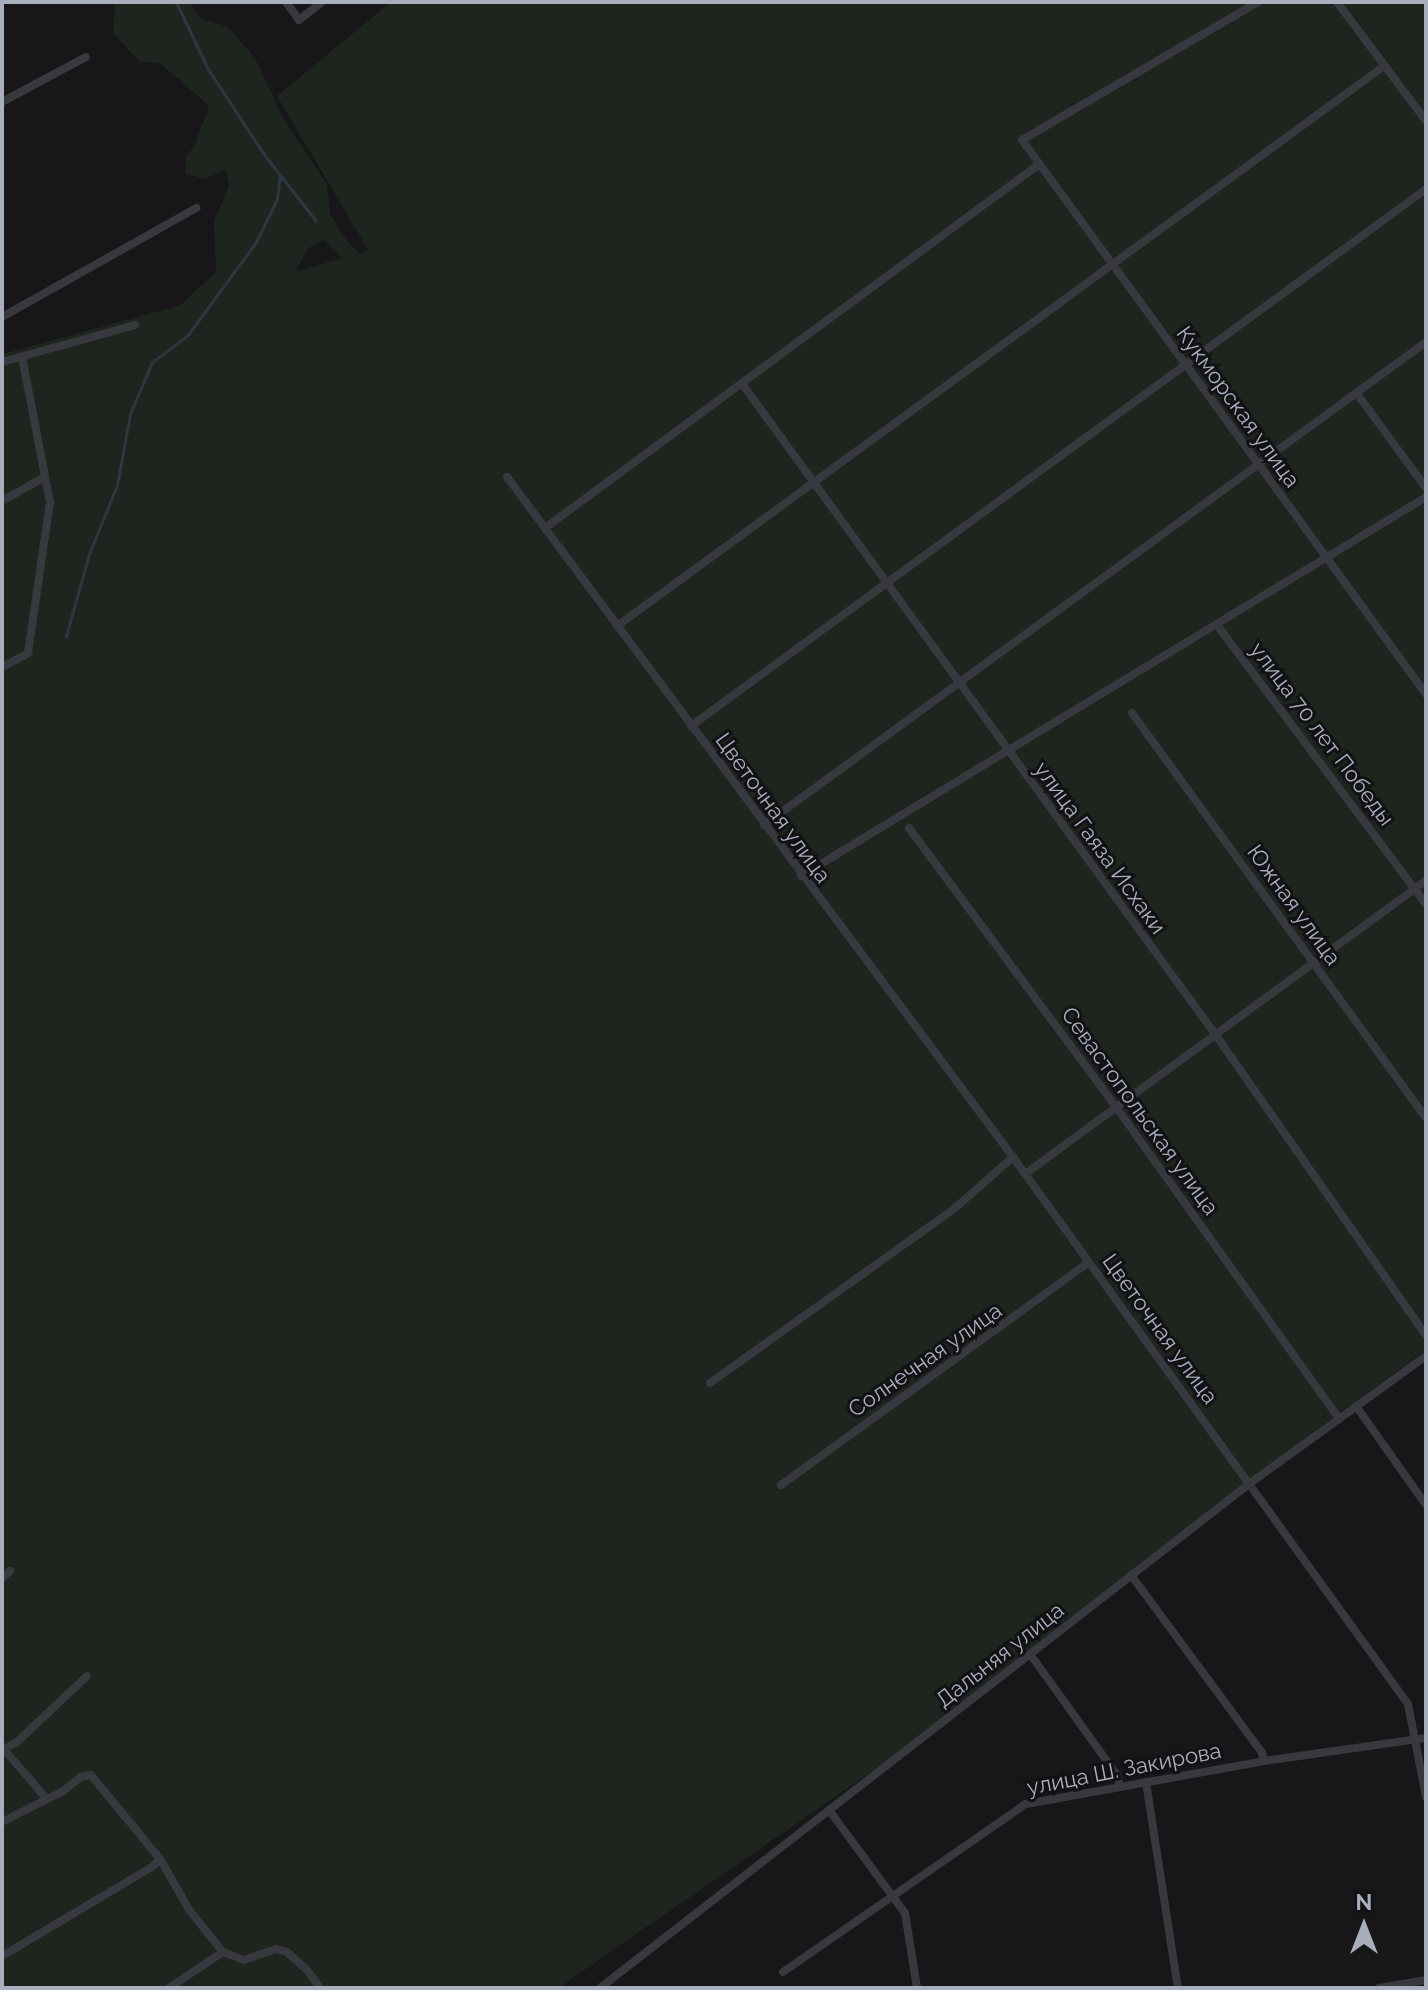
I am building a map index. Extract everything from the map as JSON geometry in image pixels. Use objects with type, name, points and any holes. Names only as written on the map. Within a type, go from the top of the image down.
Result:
[{"type":"street","points":[[286,2],[299,20],[322,2]]},
{"type":"street","name":"Кукморская улица","points":[[1258,2],[1022,140],[1426,694]]},
{"type":"street","points":[[1337,2],[1426,121]]},
{"type":"street","points":[[2,102],[86,57]]},
{"type":"street","points":[[617,626],[1384,66]]},
{"type":"street","points":[[545,528],[1038,165]]},
{"type":"street","points":[[691,726],[1426,189]]},
{"type":"street","points":[[2,317],[196,208]]},
{"type":"street","points":[[2,362],[135,325]]},
{"type":"street","points":[[764,825],[1358,395],[1426,342]]},
{"type":"street","points":[[2,667],[28,653],[34,596],[47,540],[50,502],[22,357]]},
{"type":"street","name":"улица Гаяза Исхаки","points":[[743,385],[1006,751],[1215,1034],[1426,1335]]},
{"type":"street","points":[[1358,395],[1426,488]]},
{"type":"street","points":[[2,501],[45,477]]},
{"type":"street","name":"Цветочная улица","points":[[507,477],[1013,1157],[1249,1484]]},
{"type":"street","points":[[801,876],[1426,497]]},
{"type":"street","name":"улица 70 лет Победы","points":[[1217,625],[1426,904]]},
{"type":"street","name":"Южная улица","points":[[1132,713],[1426,1118]]},
{"type":"street","name":"Севастопольская улица","points":[[909,828],[1116,1107],[1339,1419]]},
{"type":"street","points":[[1025,1174],[1426,881]]},
{"type":"street","points":[[710,1383],[954,1209],[1013,1157]]},
{"type":"street","name":"Солнечная улица","points":[[781,1485],[1089,1262]]},
{"type":"street","name":"Дальняя улица","points":[[600,1988],[1249,1484],[1426,1356]]},
{"type":"street","points":[[1356,1406],[1426,1505]]},
{"type":"street","points":[[1249,1484],[1408,1704],[1421,1739],[1426,1797]]},
{"type":"street","points":[[2,1578],[10,1571]]},
{"type":"street","points":[[1131,1575],[1262,1753],[1264,1761]]},
{"type":"street","points":[[1030,1654],[1117,1775],[1120,1787]]},
{"type":"street","points":[[45,1797],[3,1748],[17,1742],[87,1676]]},
{"type":"street","name":"улица Ш. Закирова","points":[[783,1972],[1026,1804],[1264,1761],[1421,1739]]},
{"type":"street","points":[[2,1822],[91,1775],[160,1859],[190,1911],[223,1952],[244,1960],[276,1949],[287,1952],[307,1970],[320,1988]]},
{"type":"street","points":[[1146,1782],[1178,1988]]},
{"type":"street","points":[[829,1810],[905,1913],[917,1988]]},
{"type":"street","points":[[2,1956],[152,1867],[160,1859]]},
{"type":"street","points":[[169,1988],[223,1952]]},
{"type":"street","points":[[1379,1988],[1426,1980]]},
{"type":"shaded area","points":[[115,2],[190,2],[201,19],[228,27],[255,58],[283,118],[327,184],[330,214],[349,244],[360,253],[368,250],[277,96],[391,2],[1426,2],[1426,1350],[1321,1426],[935,1728],[558,1988],[2,1988],[2,354],[181,305],[216,272],[214,220],[229,186],[225,169],[205,179],[186,174],[185,158],[194,147],[209,106],[160,63],[140,62],[113,33]],"holes":[[[324,240],[342,258],[295,272],[307,249]]]},
{"type":"waterway","points":[[176,2],[208,69],[263,153],[316,221]]},
{"type":"waterway","points":[[66,636],[89,554],[117,485],[130,414],[152,362],[187,336],[256,242],[277,199],[280,176]]}]
